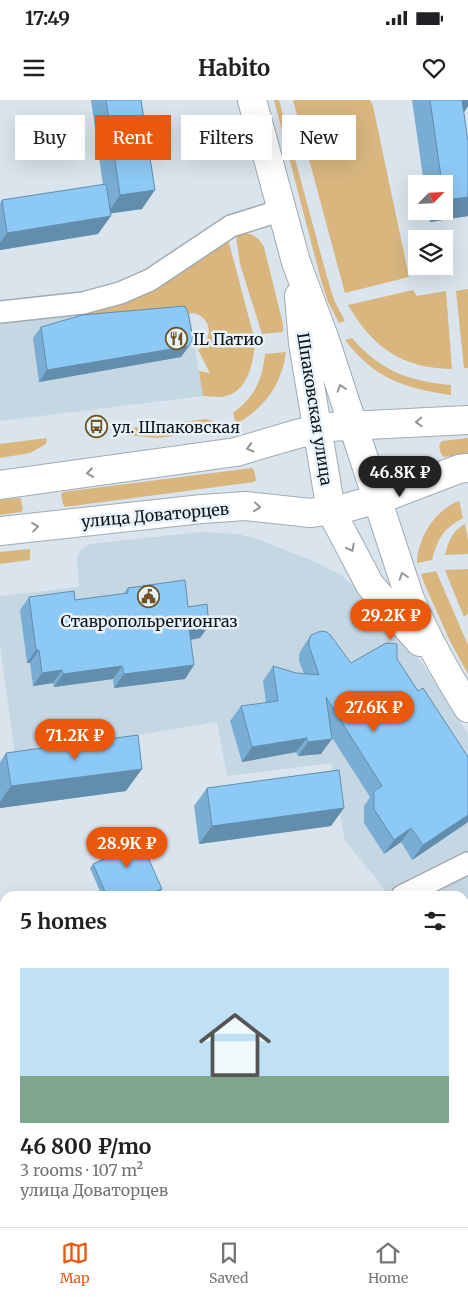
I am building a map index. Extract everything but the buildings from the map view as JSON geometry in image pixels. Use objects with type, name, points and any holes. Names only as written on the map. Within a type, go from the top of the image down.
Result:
[{"type":"main road","name":"Шпаковская улица","points":[[252,100],[296,262],[325,340],[410,599],[420,623],[468,708]]},
{"type":"main road","name":"Шпаковская улица","points":[[296,262],[321,512],[370,585],[444,668]]},
{"type":"main road","points":[[0,486],[236,452],[328,427],[468,420]]},
{"type":"main road","name":"улица Доваторцев","points":[[0,532],[202,509],[246,506],[321,512],[357,505],[391,495],[459,469],[468,468]]},
{"type":"street","points":[[0,312],[83,303],[120,294],[150,280],[231,226],[282,210]]},
{"type":"street","points":[[412,891],[468,863]]},
{"type":"shaded area","points":[[274,100],[279,100],[283,115],[282,131]]},
{"type":"shaded area","points":[[293,100],[370,100],[373,106],[409,277],[345,293],[309,160],[356,160],[356,115],[297,115]]},
{"type":"shaded area","points":[[290,160],[295,160],[334,300],[345,321],[339,323],[328,302]]},
{"type":"shaded area","points":[[246,233],[257,238],[264,247],[283,324],[283,332],[262,334],[240,264],[236,236]]},
{"type":"shaded area","points":[[228,239],[255,341],[249,373],[240,388],[234,393],[224,397],[203,396],[199,371],[210,373],[198,350],[206,340],[209,330],[205,320],[194,313],[77,330],[75,315],[151,290]]},
{"type":"shaded area","points":[[468,289],[468,368],[464,368],[456,291]]},
{"type":"shaded area","points":[[413,290],[417,296],[446,291],[452,369],[418,365],[391,353],[368,333],[348,305]]},
{"type":"shaded area","points":[[189,309],[203,396],[0,421],[0,323],[72,313],[73,326]]},
{"type":"shaded area","points":[[352,338],[374,359],[396,372],[421,381],[451,385],[451,395],[405,385],[379,373],[356,353],[345,340]]},
{"type":"shaded area","points":[[286,352],[281,374],[264,403],[236,424],[233,413],[241,407],[256,387],[262,372],[265,354]]},
{"type":"shaded area","points":[[206,419],[219,423],[222,429],[158,438],[125,435],[124,429]]},
{"type":"shaded area","points":[[47,438],[46,444],[30,453],[0,458],[0,444]]},
{"type":"shaded area","points":[[468,438],[468,454],[444,457],[441,454],[439,445],[442,441]]},
{"type":"shaded area","points":[[252,468],[256,480],[254,482],[65,507],[61,495],[63,492]]},
{"type":"shaded area","points":[[21,499],[23,510],[21,512],[0,515],[0,500]]},
{"type":"shaded area","points":[[459,501],[463,518],[442,535],[432,560],[417,563],[424,534],[429,526],[442,511]]},
{"type":"shaded area","points":[[465,524],[468,554],[445,555],[452,537]]},
{"type":"shaded area","points":[[200,532],[238,534],[260,540],[316,562],[341,575],[370,601],[398,632],[423,664],[468,734],[468,859],[401,891],[384,891],[345,841],[331,763],[227,776],[217,722],[15,755],[0,645],[0,596],[79,587],[77,559],[80,550],[90,544]]},
{"type":"shaded area","points":[[30,549],[30,560],[0,564],[0,552]]},
{"type":"shaded area","points":[[468,569],[468,613],[464,617],[445,570]]},
{"type":"shaded area","points":[[436,571],[468,645],[468,674],[450,641],[421,574]]},
{"type":"shaded area","points":[[468,875],[468,891],[441,891]]},
{"type":"place","name":"IL Патио","points":[[177,339]]},
{"type":"place","name":"ул. Шпаковская","points":[[96,427]]},
{"type":"place","name":"Ставропольрегионгаз","points":[[149,597]]}]
